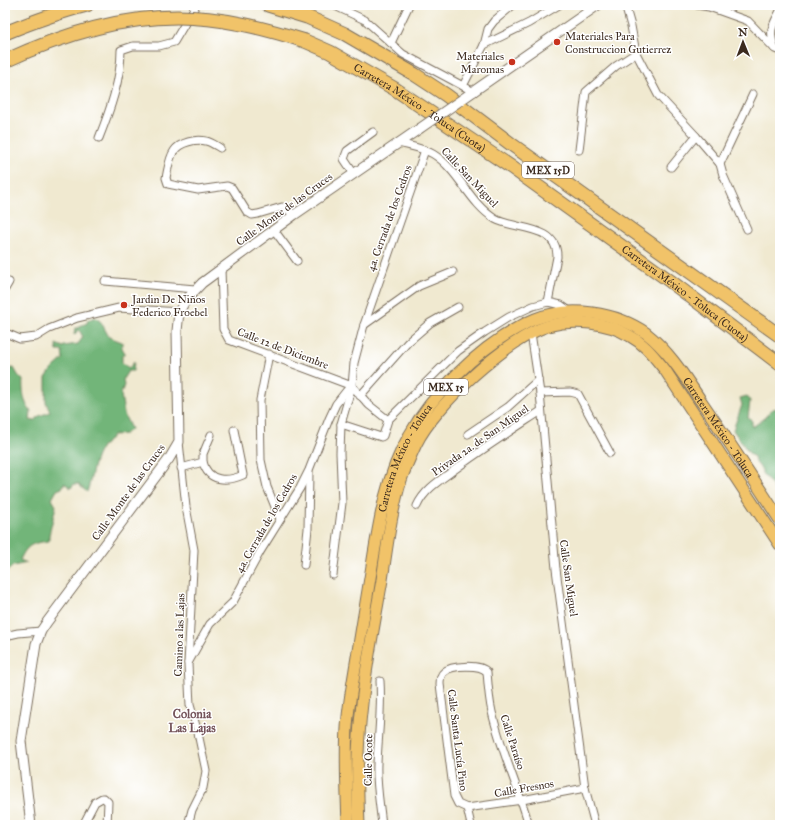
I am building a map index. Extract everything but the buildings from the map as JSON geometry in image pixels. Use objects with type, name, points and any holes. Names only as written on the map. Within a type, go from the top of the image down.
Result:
[{"type":"highway","points":[[5,33],[32,22],[87,5]]},
{"type":"highway","name":"Carretera México - Toluca (Cuota)","points":[[268,5],[307,17],[345,34],[446,95],[511,144],[780,336]]},
{"type":"highway","name":"Carretera México - Toluca (Cuota)","points":[[5,61],[36,46],[80,32],[111,24],[140,19],[178,17],[210,19],[240,23],[305,41],[354,65],[395,89],[511,167],[664,277],[780,364]]},
{"type":"main road","name":"Carretera México - Toluca","points":[[348,825],[347,728],[375,550],[390,480],[403,447],[415,426],[445,388],[493,344],[510,332],[535,319],[571,312],[597,313],[609,316],[636,327],[667,353],[780,520]]},
{"type":"main road","name":"Carretera México - Toluca","points":[[359,825],[358,754],[362,704],[388,541],[395,504],[402,479],[416,444],[425,429],[451,398],[507,348],[531,333],[554,324],[596,324],[618,330],[638,341],[650,352],[665,370],[780,545]]},
{"type":"street","points":[[99,138],[111,108],[121,66],[121,50],[133,46],[158,46],[174,42],[196,5]]},
{"type":"street","points":[[333,5],[365,20],[403,54],[474,92],[598,5]]},
{"type":"street","points":[[391,42],[409,5]]},
{"type":"street","points":[[463,86],[484,45],[488,29],[494,21],[513,5]]},
{"type":"street","points":[[484,45],[529,23],[559,5]]},
{"type":"street","points":[[625,5],[636,53],[658,96],[720,164],[723,175],[747,229]]},
{"type":"street","points":[[697,5],[709,7],[748,21],[777,50]]},
{"type":"street","points":[[709,7],[736,5]]},
{"type":"street","points":[[777,50],[771,36],[772,26],[780,11]]},
{"type":"street","points":[[579,150],[586,92],[616,66],[636,53]]},
{"type":"street","name":"Calle Monte de las Cruces","points":[[31,825],[21,741],[36,644],[41,631],[169,459],[179,442],[177,331],[179,312],[185,301],[195,289],[294,215],[474,92]]},
{"type":"street","points":[[720,164],[753,94]]},
{"type":"street","points":[[354,174],[344,159],[345,155],[347,151],[373,132]]},
{"type":"street","points":[[671,167],[696,136]]},
{"type":"street","points":[[220,148],[207,141],[201,140],[182,144],[172,154],[166,182],[168,184],[198,190],[227,186],[232,188],[247,212],[252,215],[282,207],[286,208],[294,215]]},
{"type":"street","name":"Calle San Miguel","points":[[398,143],[425,150],[440,159],[455,175],[479,206],[488,214],[501,222],[537,230],[555,244],[558,250],[548,302]]},
{"type":"street","name":"4a. Cerrada de los Cedros","points":[[188,664],[210,624],[233,602],[260,552],[310,470],[334,409],[347,390],[352,386],[354,363],[364,325],[425,150]]},
{"type":"street","points":[[274,230],[298,261]]},
{"type":"street","name":"Calle 12 de Diciembre","points":[[221,269],[223,329],[229,340],[352,386]]},
{"type":"street","points":[[364,325],[419,286],[453,272]]},
{"type":"street","points":[[105,281],[195,289]]},
{"type":"street","points":[[5,289],[9,282]]},
{"type":"street","points":[[341,424],[381,437],[386,429],[388,420],[458,351],[485,332],[509,317],[548,302],[561,305],[571,312]]},
{"type":"street","points":[[360,396],[408,342],[430,323],[458,307]]},
{"type":"street","points":[[5,332],[20,339],[36,337],[49,329],[77,318],[118,308],[179,312]]},
{"type":"street","name":"Calle San Miguel","points":[[531,333],[540,393],[556,569],[585,788],[595,825]]},
{"type":"street","points":[[269,354],[260,400],[261,460],[267,487],[280,519]]},
{"type":"street","points":[[468,434],[508,407],[538,380]]},
{"type":"street","points":[[352,386],[369,405],[388,420]]},
{"type":"street","points":[[333,575],[342,502],[340,453],[341,424],[352,386]]},
{"type":"street","points":[[540,393],[570,392],[578,394],[610,453]]},
{"type":"street","name":"Privada 2a. de San Miguel","points":[[416,506],[440,480],[470,457],[541,411]]},
{"type":"street","points":[[211,435],[203,454],[203,462],[206,472],[223,480],[237,478],[243,475],[234,430]]},
{"type":"street","name":"Camino a las Lajas","points":[[179,442],[188,522],[194,550],[188,664],[190,705],[206,771],[203,788],[192,810],[188,825]]},
{"type":"street","points":[[181,468],[203,462]]},
{"type":"street","points":[[304,565],[308,529],[310,470]]},
{"type":"street","points":[[5,636],[41,631]]},
{"type":"street","name":"Calle Santa Lucía Pino","points":[[467,808],[464,808],[458,804],[454,796],[440,684],[441,676],[448,670],[474,666],[481,667]]},
{"type":"street","name":"Calle Paraíso","points":[[481,667],[487,672],[493,718],[522,800],[529,825]]},
{"type":"street","name":"Calle Ocote","points":[[380,681],[381,695],[377,765],[382,825]]},
{"type":"street","name":"Calle Fresnos","points":[[467,808],[522,800],[585,788]]},
{"type":"street","points":[[83,825],[95,802],[102,798],[108,802],[107,825]]},
{"type":"street","points":[[467,808],[471,825]]},
{"type":"green space","points":[[95,317],[101,322],[109,337],[122,342],[122,348],[125,353],[122,355],[122,363],[129,368],[134,362],[133,371],[128,371],[123,379],[124,385],[121,394],[124,414],[131,429],[125,434],[113,435],[105,445],[103,445],[97,456],[87,492],[78,484],[74,484],[71,488],[64,483],[62,488],[57,490],[52,499],[56,506],[49,541],[28,547],[20,560],[27,563],[13,566],[5,573],[5,369],[14,368],[23,380],[24,397],[31,411],[30,420],[35,421],[39,416],[50,412],[46,402],[46,378],[52,369],[63,359],[62,351],[57,351],[56,344],[63,347],[78,344],[83,337],[79,330],[74,335],[75,328],[80,328],[80,326],[87,323],[88,320]]},
{"type":"green space","points":[[747,396],[750,401],[748,418],[752,421],[752,427],[763,419],[772,409],[780,408],[780,500],[771,484],[762,473],[762,470],[754,460],[755,458],[749,453],[733,430],[742,405],[740,398]]},
{"type":"place","name":"Materiales Para Construccion Gutierrez","points":[[557,42]]},
{"type":"place","name":"Materiales Maromas","points":[[512,62]]},
{"type":"place","name":"Jardin De Niños Federico Froebel","points":[[124,305]]},
{"type":"district","name":"Colonia Las Lajas","points":[[192,721]]}]
